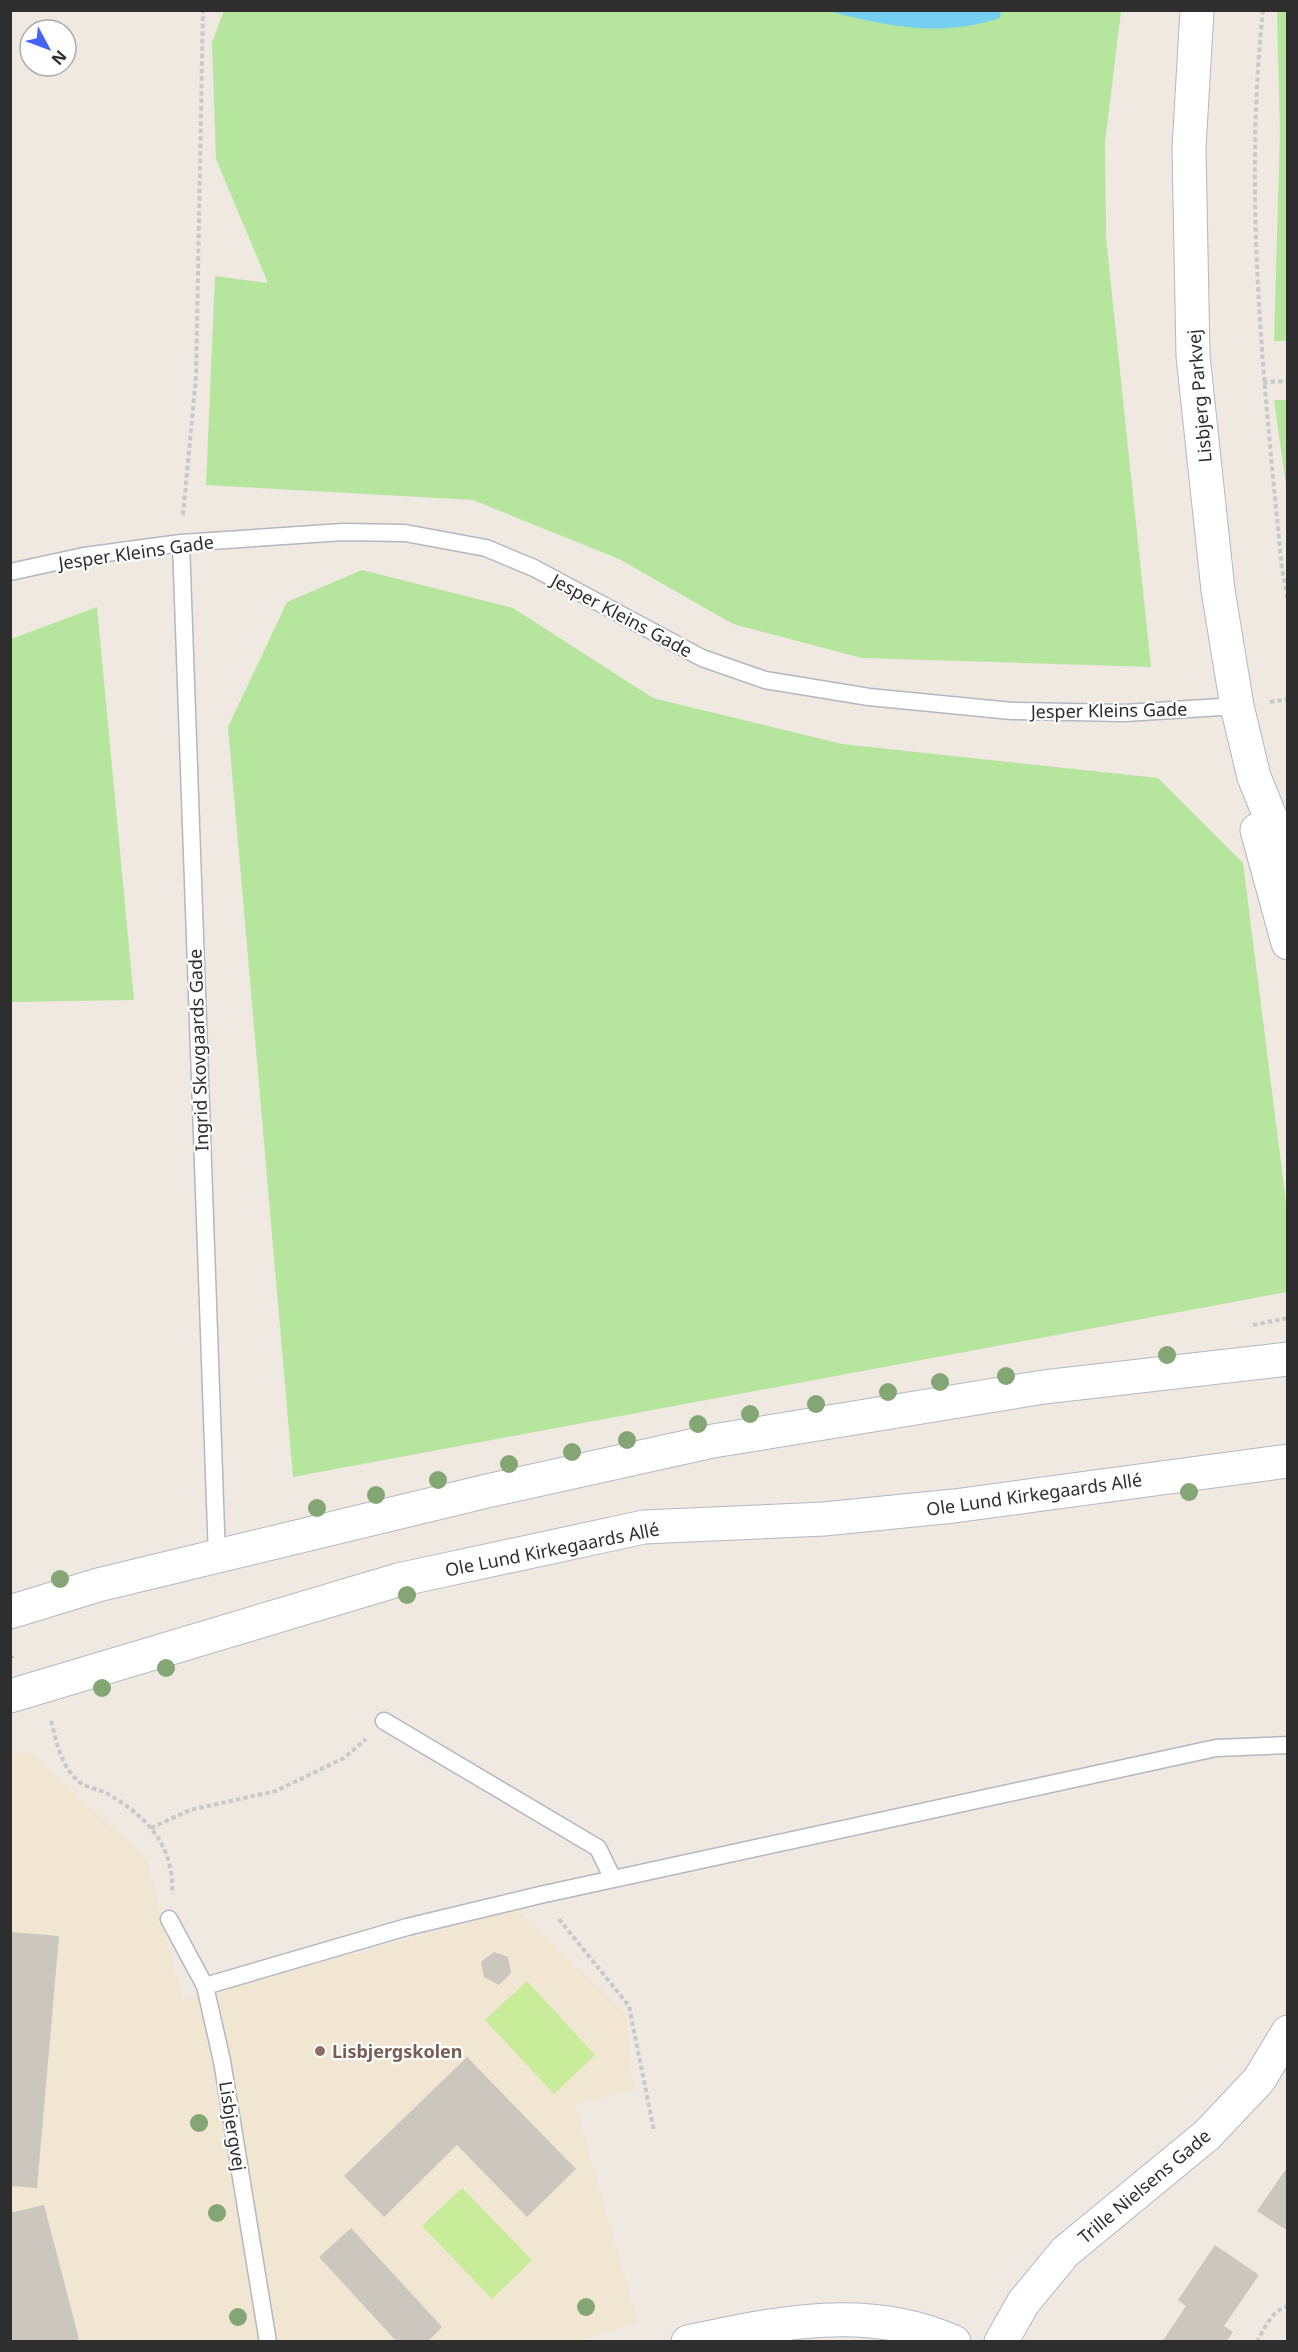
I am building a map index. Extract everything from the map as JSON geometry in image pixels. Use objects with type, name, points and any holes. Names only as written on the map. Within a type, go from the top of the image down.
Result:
[{"type":"street","name":"Lisbjerg Parkvej","points":[[1197,10],[1189,148],[1193,356],[1218,590],[1237,706],[1254,777],[1287,860]]},
{"type":"street","name":"Lisbjerg Parkvej","points":[[1254,777],[1257,829],[1287,944]]},
{"type":"street","points":[[10,1612],[98,1585],[218,1558],[487,1491],[713,1441],[1044,1387],[1287,1359]]},
{"type":"street","name":"Ole Lund Kirkegaards Allé","points":[[10,1696],[398,1580],[644,1527],[848,1517],[954,1506],[1287,1461]]},
{"type":"street","name":"Trille Nielsens Gade","points":[[1001,2342],[1023,2303],[1065,2252],[1207,2135],[1259,2080],[1287,2032]]},
{"type":"street","points":[[688,2342],[814,2319],[882,2321],[911,2326],[954,2342]]},
{"type":"lane","name":"Jesper Kleins Gade","points":[[10,573],[84,556],[181,543],[343,532],[405,533],[486,548],[534,568],[702,658],[765,680],[869,697],[1012,711],[1125,713],[1237,706]]},
{"type":"lane","name":"Ingrid Skovgaards Gade","points":[[181,543],[218,1558]]},
{"type":"lane","points":[[384,1721],[598,1848],[613,1879]]},
{"type":"lane","points":[[205,1986],[407,1927],[540,1895],[1216,1748],[1287,1745]]},
{"type":"lane","name":"Lisbjergvej","points":[[169,1919],[205,1986],[222,2061],[268,2342]]},
{"type":"path","points":[[181,543],[196,377],[203,10]]},
{"type":"path","points":[[1263,10],[1253,200],[1263,382],[1281,569],[1287,600]]},
{"type":"path","points":[[1263,382],[1287,381]]},
{"type":"path","points":[[42,1688],[62,1760],[78,1781],[105,1793],[140,1814],[166,1849],[172,1891],[169,1919]]},
{"type":"path","points":[[151,1828],[190,1810],[276,1791],[344,1758],[384,1721]]},
{"type":"path","points":[[540,1895],[629,2006],[654,2131]]},
{"type":"path","points":[[1257,2342],[1270,2318],[1287,2306]]},
{"type":"shaded area","name":"Lisbjergskolen","points":[[29,1751],[147,1860],[182,2001],[517,1909],[625,2013],[634,2090],[575,2105],[638,2323],[573,2342],[11,2342],[11,1755]]},
{"type":"green space","points":[[1287,10],[1288,341],[1274,341],[1280,133],[1277,11]]},
{"type":"green space","points":[[224,11],[1121,11],[1105,143],[1106,237],[1151,667],[862,658],[733,624],[619,559],[473,500],[206,485],[215,276],[268,283],[216,159],[212,42]]},
{"type":"green space","points":[[1274,400],[1287,400],[1287,492]]},
{"type":"green space","points":[[362,570],[513,608],[653,698],[842,744],[1158,778],[1243,863],[1287,1210],[1287,1292],[293,1477],[228,727],[287,602]]},
{"type":"green space","points":[[97,607],[134,1000],[11,1002],[11,639]]},
{"type":"green space","points":[[527,1981],[595,2055],[554,2094],[485,2020]]},
{"type":"green space","points":[[462,2188],[532,2260],[492,2299],[422,2226]]},
{"type":"water","points":[[828,11],[1001,11],[1000,18],[978,24],[935,29],[893,25]]},
{"type":"building","points":[[10,1932],[59,1936],[37,2188],[10,2186]]},
{"type":"building","points":[[494,1952],[508,1957],[511,1973],[499,1985],[484,1977],[481,1962]]},
{"type":"building","points":[[467,2057],[576,2169],[527,2217],[457,2145],[384,2217],[344,2176]]},
{"type":"building","points":[[1288,2166],[1288,2231],[1257,2211]]},
{"type":"building","points":[[44,2205],[79,2339],[68,2342],[10,2342],[10,2213]]},
{"type":"building","points":[[351,2228],[442,2327],[427,2342],[397,2342],[319,2257]]},
{"type":"building","points":[[1215,2245],[1259,2275],[1224,2326],[1233,2332],[1226,2342],[1162,2342],[1186,2306],[1178,2300]]},
{"type":"place","name":"Lisbjergskolen","points":[[320,2051]]}]
